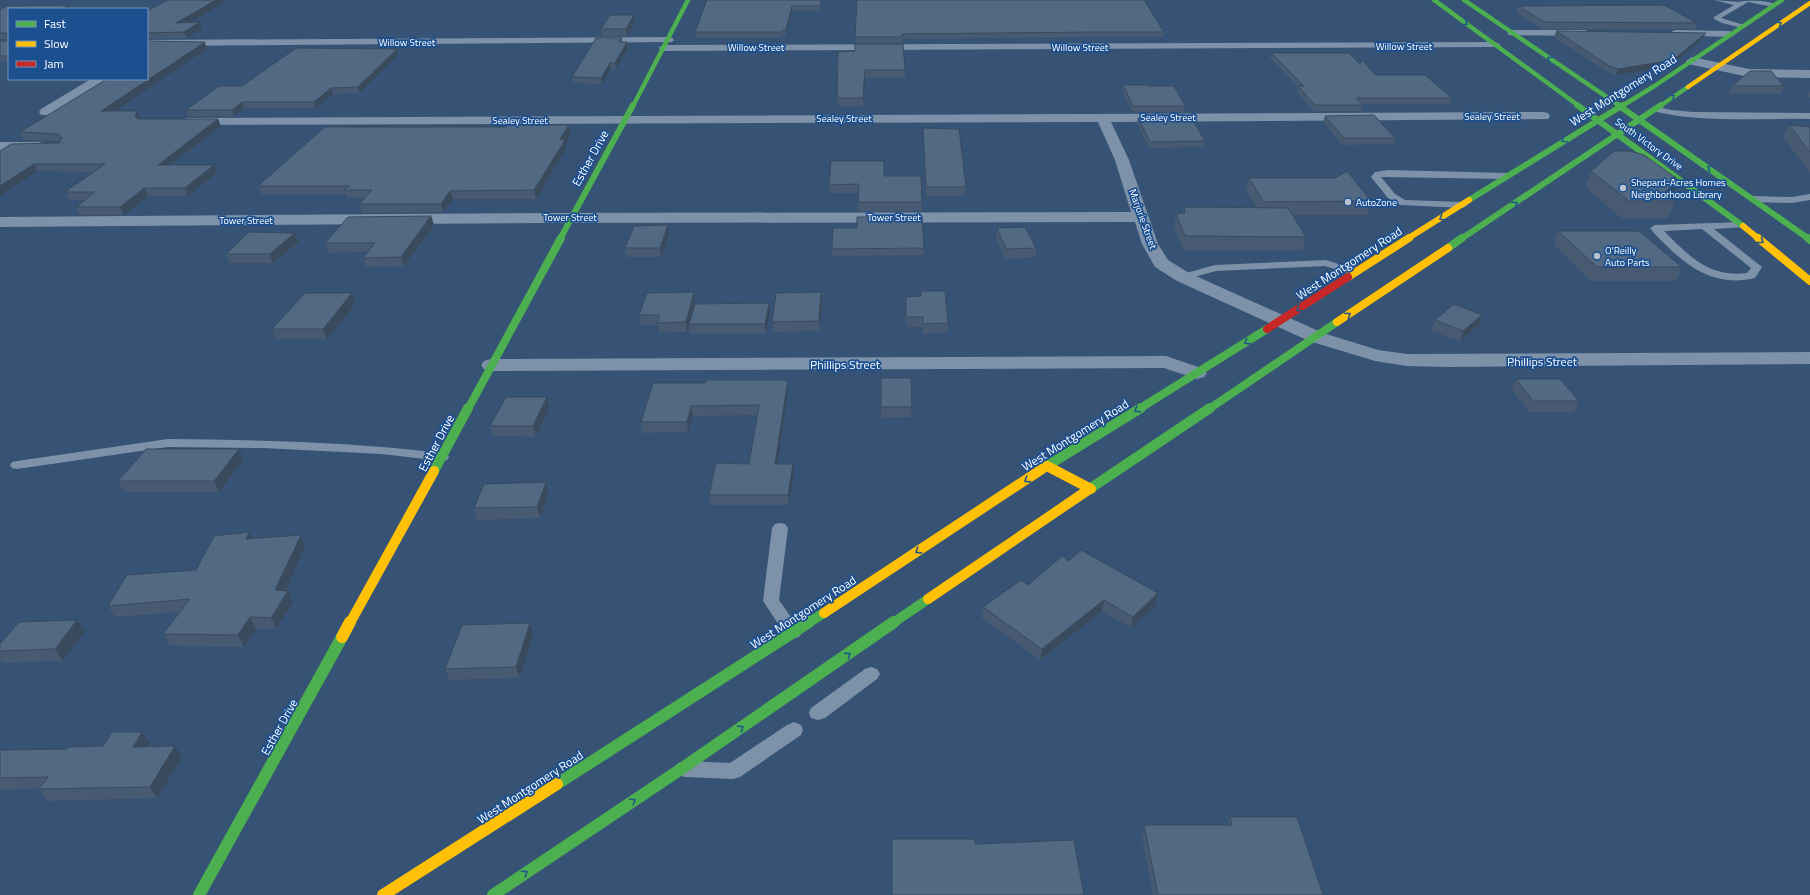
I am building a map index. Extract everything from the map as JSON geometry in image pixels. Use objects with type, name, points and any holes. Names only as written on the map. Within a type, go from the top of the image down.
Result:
[{"type":"main road","name":"Esther Drive","points":[[200,895],[442,457],[666,44],[688,0]]},
{"type":"main road","name":"South Victory Drive","points":[[1434,0],[1742,225],[1810,281]]},
{"type":"main road","name":"South Victory Drive","points":[[1464,0],[1639,119],[1810,240]]},
{"type":"main road","name":"West Montgomery Road","points":[[383,895],[793,632],[1047,466],[1280,322],[1597,120],[1656,85],[1782,0]]},
{"type":"main road","points":[[493,895],[681,769],[1225,396],[1593,152],[1810,3]]},
{"type":"main road","points":[[1582,81],[1613,90]]},
{"type":"main road","points":[[1629,90],[1656,85]]},
{"type":"main road","points":[[1593,152],[1605,153]]},
{"type":"main road","points":[[1630,157],[1658,164]]},
{"type":"main road","points":[[1706,199],[1722,199]]},
{"type":"main road","points":[[1738,199],[1753,199]]},
{"type":"main road","points":[[1463,205],[1494,217]]},
{"type":"main road","points":[[1047,466],[1091,489]]},
{"type":"street","points":[[1513,33],[1598,33]]},
{"type":"street","points":[[1662,33],[1730,34]]},
{"type":"street","name":"Willow Street","points":[[148,43],[1495,45]]},
{"type":"street","points":[[148,49],[160,43]]},
{"type":"street","points":[[1692,61],[1715,67],[1768,74],[1810,74]]},
{"type":"street","points":[[46,112],[98,80]]},
{"type":"street","name":"Sealey Street","points":[[177,122],[1543,116]]},
{"type":"street","name":"Marjorie Street","points":[[1102,117],[1122,160],[1150,244],[1161,263],[1183,277],[1280,322]]},
{"type":"street","points":[[0,146],[50,146]]},
{"type":"street","name":"Tower Street","points":[[0,222],[571,217],[1141,216]]},
{"type":"street","name":"Phillips Street","points":[[1280,322],[1316,337],[1376,355],[1408,360],[1810,358]]},
{"type":"street","name":"Phillips Street","points":[[491,365],[1166,362],[1197,373]]},
{"type":"lane","points":[[1717,0],[1744,1],[1773,6]]},
{"type":"lane","points":[[1742,26],[1724,22],[1716,18],[1744,1]]},
{"type":"lane","points":[[1655,109],[1671,113],[1693,115],[1810,116]]},
{"type":"lane","points":[[1463,205],[1404,203],[1395,201],[1376,177],[1378,174],[1388,173],[1508,176]]},
{"type":"lane","points":[[1753,199],[1792,200],[1810,197]]},
{"type":"lane","points":[[1704,226],[1757,267],[1751,276],[1738,279],[1709,274],[1688,262],[1655,228],[1704,226],[1742,225]]},
{"type":"lane","points":[[1183,277],[1215,268],[1326,263],[1356,273]]},
{"type":"lane","points":[[17,465],[168,443],[263,444],[366,449],[442,457]]},
{"type":"lane","points":[[780,528],[772,601],[793,632]]},
{"type":"lane","points":[[818,713],[871,674]]},
{"type":"lane","points":[[681,769],[733,771],[794,730]]},
{"type":"building","points":[[168,0],[216,0],[176,23],[200,22],[184,32],[148,33],[148,10]]},
{"type":"building","points":[[707,0],[821,0],[820,6],[792,6],[786,30],[782,30],[782,32],[695,32]]},
{"type":"building","points":[[857,0],[1144,0],[1164,32],[902,34],[902,37],[855,37]]},
{"type":"building","points":[[69,5],[63,8],[8,8],[8,56],[0,56],[0,41],[7,41],[7,33],[0,33],[0,9],[7,6]]},
{"type":"building","points":[[1664,5],[1697,23],[1544,22],[1518,6]]},
{"type":"building","points":[[610,15],[634,15],[626,29],[601,29]]},
{"type":"building","points":[[1556,31],[1706,33],[1673,60],[1618,69],[1609,66]]},
{"type":"building","points":[[596,38],[622,38],[619,42],[627,42],[615,63],[610,63],[601,78],[572,77]]},
{"type":"building","points":[[148,41],[205,42],[148,80]]},
{"type":"building","points":[[855,44],[903,44],[905,70],[865,70],[863,98],[837,98],[838,52],[855,51]]},
{"type":"building","points":[[296,48],[397,49],[358,87],[331,88],[314,102],[242,102],[232,110],[186,110],[219,86],[242,86]]},
{"type":"building","points":[[1271,53],[1349,53],[1360,64],[1362,60],[1376,75],[1425,75],[1452,98],[1356,98],[1363,105],[1315,105],[1298,86],[1304,86]]},
{"type":"building","points":[[1750,71],[1771,71],[1784,86],[1732,86]]},
{"type":"building","points":[[105,80],[148,80],[101,111],[137,111],[135,116],[138,119],[218,119],[158,165],[214,165],[185,188],[144,188],[120,207],[76,207],[95,192],[65,192],[105,164],[34,164],[0,186],[0,151],[11,144],[59,143],[62,138],[59,134],[20,132]]},
{"type":"building","points":[[1123,85],[1174,86],[1185,106],[1133,106]]},
{"type":"building","points":[[1374,115],[1395,138],[1344,138],[1325,116]]},
{"type":"building","points":[[1191,117],[1205,141],[1150,142],[1138,118]]},
{"type":"building","points":[[508,125],[569,125],[560,139],[565,140],[534,190],[450,191],[441,204],[359,204],[372,190],[344,190],[349,186],[258,186],[325,127],[506,127]]},
{"type":"building","points":[[1789,125],[1810,127],[1810,152]]},
{"type":"building","points":[[923,128],[959,129],[966,187],[926,187]]},
{"type":"building","points":[[1614,151],[1630,151],[1644,155],[1679,180],[1664,193],[1675,201],[1629,201],[1591,171]]},
{"type":"building","points":[[831,161],[884,161],[884,176],[921,176],[922,202],[858,202],[859,184],[829,185]]},
{"type":"building","points":[[1347,171],[1371,201],[1264,202],[1249,178],[1335,178]]},
{"type":"building","points":[[1184,207],[1288,208],[1306,237],[1185,236],[1176,214],[1185,213]]},
{"type":"building","points":[[431,216],[401,257],[363,258],[375,243],[325,243],[348,217]]},
{"type":"building","points":[[857,217],[922,217],[924,248],[832,249],[833,228],[857,228]]},
{"type":"building","points":[[668,225],[660,248],[625,248],[634,226]]},
{"type":"building","points":[[1025,227],[1036,248],[1006,249],[997,228]]},
{"type":"building","points":[[1558,231],[1639,231],[1682,267],[1597,267]]},
{"type":"building","points":[[249,232],[295,233],[270,254],[226,254]]},
{"type":"building","points":[[921,291],[945,291],[948,323],[923,324],[923,317],[906,317],[906,297],[921,296]]},
{"type":"building","points":[[694,292],[686,322],[657,323],[660,315],[639,315],[647,293]]},
{"type":"building","points":[[821,292],[819,321],[772,322],[776,293]]},
{"type":"building","points":[[305,293],[352,293],[323,329],[272,329]]},
{"type":"building","points":[[769,303],[765,324],[689,324],[695,304]]},
{"type":"building","points":[[1454,304],[1482,315],[1463,331],[1435,320]]},
{"type":"building","points":[[881,378],[911,378],[912,407],[881,407]]},
{"type":"building","points":[[1516,379],[1560,379],[1579,401],[1533,401]]},
{"type":"building","points":[[706,380],[788,380],[775,464],[793,464],[788,495],[709,495],[716,463],[749,464],[759,405],[691,406],[687,422],[641,422],[653,383],[705,383]]},
{"type":"building","points":[[506,397],[547,397],[533,426],[490,426]]},
{"type":"building","points":[[146,449],[239,449],[214,481],[118,481]]},
{"type":"building","points":[[546,482],[537,507],[474,508],[484,484]]},
{"type":"building","points":[[249,532],[246,539],[301,535],[275,590],[288,591],[271,618],[250,617],[238,635],[163,634],[190,599],[108,606],[127,575],[196,570],[214,536]]},
{"type":"building","points":[[1081,550],[1158,593],[1133,617],[1104,600],[1042,649],[983,607],[1021,580],[1028,585],[1062,556],[1069,561]]},
{"type":"building","points":[[77,620],[55,649],[0,651],[0,644],[19,622]]},
{"type":"building","points":[[530,623],[516,667],[445,669],[462,625]]},
{"type":"building","points":[[112,732],[142,732],[133,747],[175,746],[150,787],[39,789],[48,777],[0,778],[0,750],[67,749],[69,747],[103,746]]},
{"type":"building","points":[[1230,817],[1297,817],[1323,895],[1158,895],[1144,825],[1232,825]]},
{"type":"building","points":[[892,839],[975,839],[975,844],[1074,840],[1084,895],[892,895]]},
{"type":"traffic: fast","points":[[434,471],[664,48],[688,0]]},
{"type":"traffic: fast","points":[[1434,0],[1743,226]]},
{"type":"traffic: fast","points":[[1464,0],[1639,119],[1810,240]]},
{"type":"traffic: fast","points":[[1469,200],[1535,158],[1656,85],[1782,0]]},
{"type":"traffic: fast","points":[[1448,248],[1688,87]]},
{"type":"traffic: fast","points":[[1088,490],[1337,322]]},
{"type":"traffic: fast","points":[[1042,469],[1267,329]]},
{"type":"traffic: fast","points":[[493,895],[681,769],[928,599]]},
{"type":"traffic: fast","points":[[557,784],[824,613]]},
{"type":"traffic: fast","points":[[199,895],[342,637]]},
{"type":"traffic: slow","points":[[1688,87],[1810,3]]},
{"type":"traffic: slow","points":[[1348,277],[1469,200]]},
{"type":"traffic: slow","points":[[1743,226],[1810,281]]},
{"type":"traffic: slow","points":[[1337,322],[1448,248]]},
{"type":"traffic: slow","points":[[1047,466],[1091,489]]},
{"type":"traffic: slow","points":[[824,613],[1042,469]]},
{"type":"traffic: slow","points":[[342,637],[434,471]]},
{"type":"traffic: slow","points":[[928,599],[1088,490]]},
{"type":"traffic: slow","points":[[383,895],[557,784]]},
{"type":"traffic: jam","points":[[1267,329],[1348,277]]},
{"type":"place","name":"Shepard-Acres Homes Neighborhood Library","points":[[1623,188]]},
{"type":"place","name":"AutoZone","points":[[1348,202]]},
{"type":"place","name":"O'Reilly Auto Parts","points":[[1597,256]]}]
